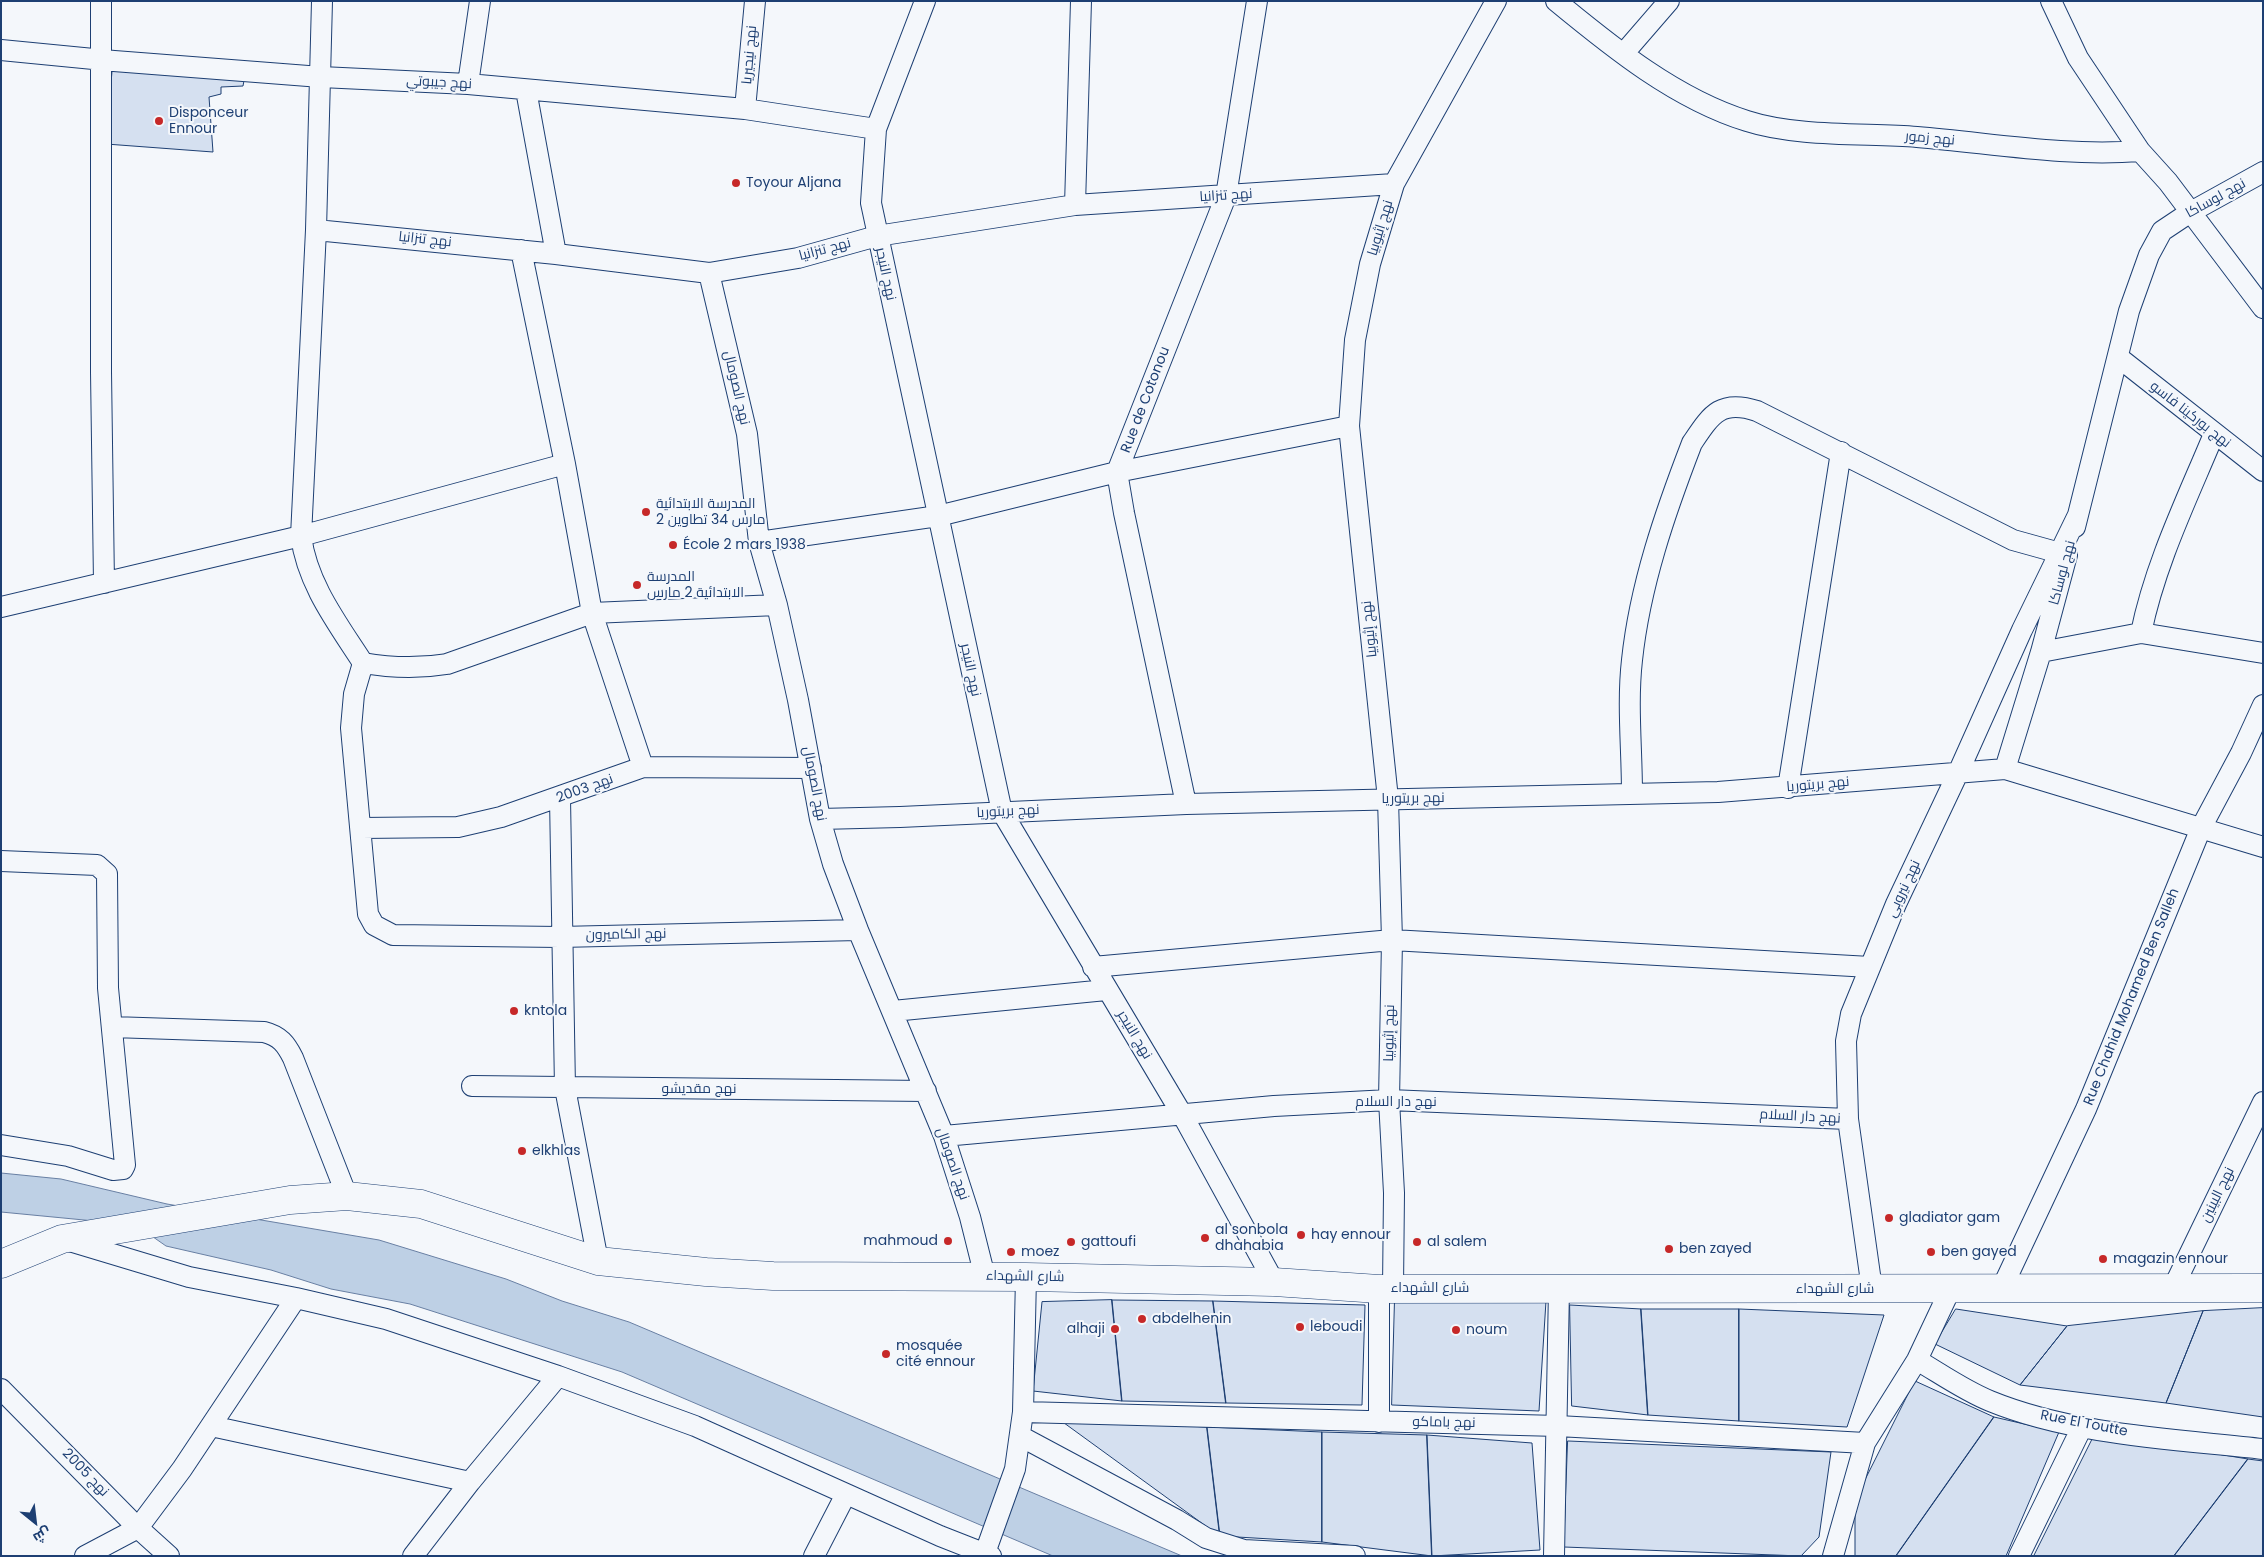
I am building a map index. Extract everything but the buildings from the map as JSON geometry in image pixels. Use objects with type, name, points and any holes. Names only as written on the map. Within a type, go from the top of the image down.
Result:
[{"type":"main road","name":"شارع الشهداء","points":[[1,1264],[62,1239],[290,1200],[347,1196],[421,1204],[598,1261],[706,1272],[773,1276],[985,1276],[1274,1282],[1386,1288],[2001,1290],[2263,1288]]},
{"type":"street","points":[[101,1],[101,372],[104,583]]},
{"type":"street","points":[[322,1],[316,230],[301,536],[304,558],[312,577],[363,663],[354,694],[352,728],[361,828]]},
{"type":"street","points":[[468,84],[480,1]]},
{"type":"street","name":"نهج نيجيريا","points":[[745,109],[755,1]]},
{"type":"street","name":"نهج النيجر","points":[[925,1],[876,129],[871,203],[1002,812],[1106,990],[1183,1116],[1274,1282]]},
{"type":"street","points":[[1076,205],[1081,1]]},
{"type":"street","name":"Rue de Cotonou","points":[[1117,472],[1226,196],[1257,1]]},
{"type":"street","name":"نهج إثيوبيا","points":[[1379,1422],[1386,1288],[1394,1193],[1389,1100],[1392,940],[1388,799],[1349,426],[1355,340],[1370,264],[1394,184],[1496,1]]},
{"type":"street","name":"نهج زمور","points":[[1556,1],[1624,53],[1687,96],[1748,122],[1817,132],[1916,137],[2071,151],[2112,153],[2140,151]]},
{"type":"street","points":[[1624,53],[1669,1]]},
{"type":"street","points":[[2051,1],[2078,58],[2140,151],[2168,182],[2263,308]]},
{"type":"street","name":"نهج جيبوتي","points":[[1,50],[101,60],[321,77],[468,84],[745,109],[876,129]]},
{"type":"street","points":[[526,90],[556,254]]},
{"type":"street","name":"نهج لوساكا","points":[[2005,769],[2042,652],[2063,554],[2078,516],[2129,311],[2149,255],[2162,230],[2189,212],[2263,172]]},
{"type":"street","name":"نهج تنزانيا","points":[[316,230],[521,250],[709,273],[798,258],[877,236],[1076,205],[1394,184]]},
{"type":"street","points":[[521,250],[565,464],[592,613],[643,767]]},
{"type":"street","name":"نهج الصومال","points":[[709,273],[747,434],[759,542],[777,605],[820,819],[833,864],[858,930],[944,1136],[970,1217],[985,1276]]},
{"type":"street","name":"نهج بوركينا فاسو","points":[[2118,358],[2263,471]]},
{"type":"street","points":[[1632,794],[1630,692],[1632,661],[1642,595],[1692,443],[1717,412],[1728,406],[1742,406],[1757,410],[2013,540],[2063,554]]},
{"type":"street","points":[[759,542],[938,516],[1117,472],[1349,426]]},
{"type":"street","points":[[2141,633],[2154,586],[2214,434]]},
{"type":"street","points":[[1788,788],[1841,452]]},
{"type":"street","points":[[1,607],[301,536],[565,464]]},
{"type":"street","points":[[1117,472],[1186,804]]},
{"type":"street","name":"نهج نيروبي","points":[[1872,1289],[1848,1119],[1846,1040],[1851,1014],[1896,904],[2063,554]]},
{"type":"street","points":[[363,663],[396,669],[422,669],[447,664],[592,613],[777,605]]},
{"type":"street","points":[[2042,652],[2141,633],[2263,653]]},
{"type":"street","name":"Rue Chahid Mohamed Ben Salleh","points":[[2001,1290],[2086,1109],[2201,828],[2241,753],[2263,705]]},
{"type":"street","name":"نهج 2003","points":[[361,828],[458,827],[501,817],[560,798],[643,767],[811,768]]},
{"type":"street","points":[[2005,769],[2263,847]]},
{"type":"street","name":"نهج بريتوريا","points":[[820,819],[900,818],[1186,804],[1632,794],[1788,788],[2005,769]]},
{"type":"street","points":[[560,798],[560,937],[564,1088],[598,1261]]},
{"type":"street","name":"نهج الكاميرون","points":[[361,828],[365,899],[368,914],[374,925],[393,934],[560,937],[858,930]]},
{"type":"street","points":[[1,860],[97,865],[107,874],[108,988],[126,1159],[122,1169],[113,1170],[68,1156],[1,1145]]},
{"type":"street","points":[[1093,967],[1392,940],[1594,953],[1733,958],[1870,967]]},
{"type":"street","points":[[893,1011],[1106,990]]},
{"type":"street","points":[[112,1027],[264,1032],[280,1038],[287,1046],[293,1058],[347,1196]]},
{"type":"street","name":"نهج مقديشو","points":[[472,1086],[926,1091]]},
{"type":"street","name":"نهج دار السلام","points":[[944,1136],[1183,1116],[1274,1106],[1389,1100],[1848,1119]]},
{"type":"street","name":"نهج البينين","points":[[2173,1288],[2263,1102]]},
{"type":"street","points":[[62,1239],[189,1277],[296,1298],[386,1320],[558,1376],[694,1426],[940,1536],[988,1551],[1015,1469],[1020,1436],[1023,1412],[1026,1277]]},
{"type":"street","points":[[1554,1556],[1560,1288]]},
{"type":"street","points":[[1833,1556],[1864,1444],[1917,1360],[1950,1290]]},
{"type":"street","points":[[85,1556],[138,1528],[211,1426],[296,1298]]},
{"type":"street","name":"Rue El Toutte","points":[[1917,1360],[1988,1400],[2014,1410],[2082,1427],[2263,1449]]},
{"type":"street","points":[[413,1556],[470,1482],[558,1376]]},
{"type":"street","name":"نهج 2005","points":[[1,1389],[138,1528],[157,1552]]},
{"type":"street","name":"نهج باماكو","points":[[1023,1412],[1558,1426],[1864,1444]]},
{"type":"street","points":[[211,1426],[470,1482]]},
{"type":"street","points":[[2019,1556],[2082,1427]]},
{"type":"street","points":[[1020,1436],[1177,1520],[1206,1538],[1244,1550],[1356,1556]]},
{"type":"street","points":[[814,1556],[846,1494]]},
{"type":"water","points":[[1,1173],[61,1179],[167,1204],[379,1240],[506,1279],[562,1301],[629,1322],[1182,1556],[1053,1556],[622,1372],[410,1304],[331,1289],[271,1270],[166,1246],[136,1225],[1,1212]]},
{"type":"place","name":"Disponceur Ennour","points":[[159,121]]},
{"type":"place","name":"Toyour Aljana","points":[[736,183]]},
{"type":"place","name":"المدرسة الابتدائية 2 مارس 34 تطاوين","points":[[646,512]]},
{"type":"place","name":"École 2 mars 1938","points":[[673,545]]},
{"type":"place","name":"المدرسة الابتدائية 2 مارس","points":[[637,585]]},
{"type":"place","name":"kntola","points":[[514,1011]]},
{"type":"place","name":"elkhlas","points":[[522,1151]]},
{"type":"place","name":"gladiator gam","points":[[1889,1218]]},
{"type":"place","name":"hay ennour","points":[[1301,1235]]},
{"type":"place","name":"al sonbola dhahabia","points":[[1205,1238]]},
{"type":"place","name":"mahmoud","points":[[948,1241]]},
{"type":"place","name":"gattoufi","points":[[1071,1242]]},
{"type":"place","name":"al salem","points":[[1417,1242]]},
{"type":"place","name":"ben zayed","points":[[1669,1249]]},
{"type":"place","name":"moez","points":[[1011,1252]]},
{"type":"place","name":"ben gayed","points":[[1931,1252]]},
{"type":"place","name":"magazin ennour","points":[[2103,1259]]},
{"type":"place","name":"abdelhenin","points":[[1142,1319]]},
{"type":"place","name":"leboudi","points":[[1300,1327]]},
{"type":"place","name":"alhaji","points":[[1115,1329]]},
{"type":"place","name":"noum","points":[[1456,1330]]},
{"type":"place","name":"mosquée cité ennour","points":[[886,1354]]}]
